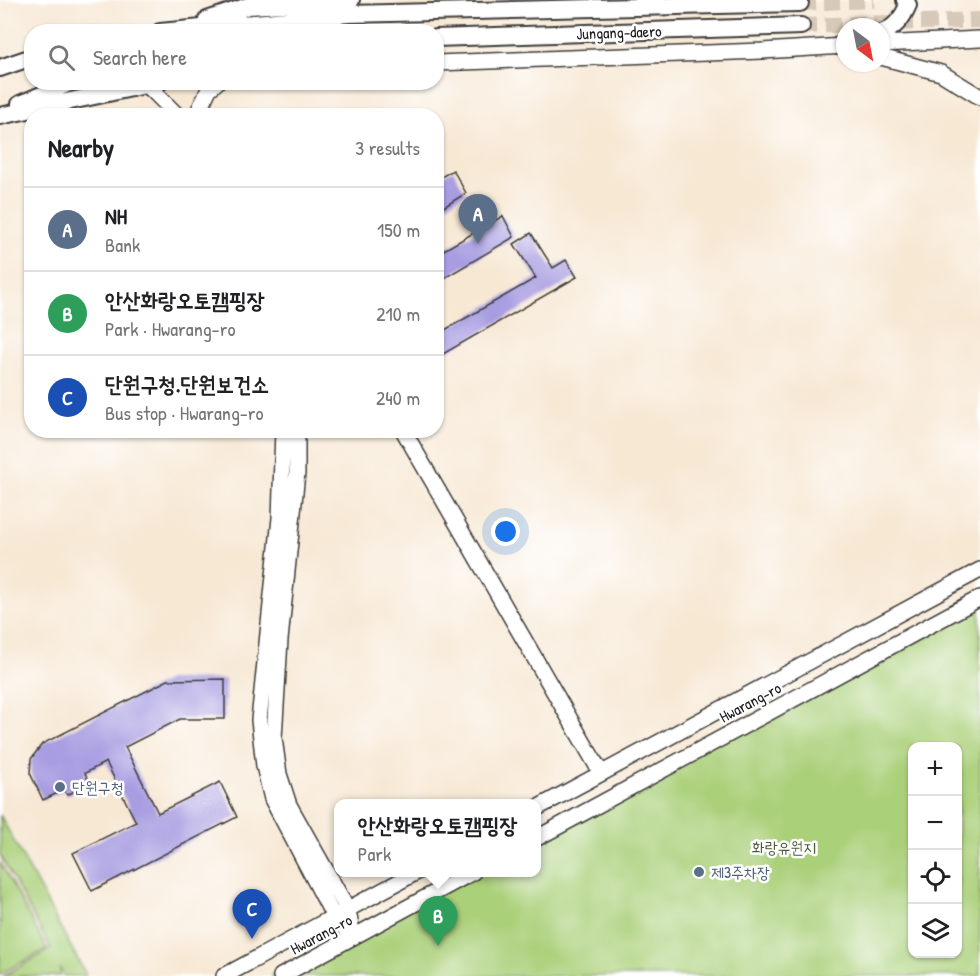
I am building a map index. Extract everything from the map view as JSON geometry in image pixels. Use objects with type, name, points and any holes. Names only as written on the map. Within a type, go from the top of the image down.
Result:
[{"type":"main road","points":[[192,24],[248,6],[351,0]]},
{"type":"main road","points":[[890,28],[903,16],[908,5],[905,0]]},
{"type":"main road","name":"Jungang-daero","points":[[228,24],[348,14],[800,3]]},
{"type":"main road","name":"Jungang-daero","points":[[444,38],[801,26]]},
{"type":"main road","points":[[0,68],[24,60]]},
{"type":"main road","points":[[0,114],[54,90]]},
{"type":"main road","points":[[31,108],[122,90]]},
{"type":"main road","points":[[0,114],[24,109]]},
{"type":"street","points":[[890,44],[980,39]]},
{"type":"street","points":[[444,63],[836,46]]},
{"type":"street","points":[[890,59],[941,73],[980,97]]},
{"type":"street","points":[[158,90],[172,108]]},
{"type":"street","points":[[200,108],[209,90]]},
{"type":"street","points":[[283,438],[280,518],[259,720],[264,766],[272,799],[341,913]]},
{"type":"street","points":[[297,438],[297,473],[280,640],[274,738],[279,774],[289,805],[353,937]]},
{"type":"street","points":[[408,438],[601,773]]},
{"type":"street","name":"Hwarang-ro","points":[[541,806],[980,570]]},
{"type":"street","name":"Hwarang-ro","points":[[541,836],[980,598]]},
{"type":"street","name":"Hwarang-ro","points":[[224,976],[409,877]]},
{"type":"street","name":"Hwarang-ro","points":[[281,976],[466,877]]},
{"type":"green space","name":"화랑유원지","points":[[980,598],[980,976],[270,976],[456,877],[541,877],[541,832]]},
{"type":"green space","points":[[0,815],[86,975],[64,976],[60,968],[60,976],[3,976],[51,949],[0,855]]},
{"type":"green space","points":[[0,862],[47,949],[0,974]]},
{"type":"building","points":[[453,170],[466,193],[444,207],[444,175]]},
{"type":"building","points":[[503,216],[514,237],[444,278],[444,250]]},
{"type":"building","points":[[531,233],[553,268],[566,260],[577,277],[444,353],[444,330],[536,278],[514,244]]},
{"type":"building","name":"단원구청","points":[[225,679],[225,719],[180,719],[125,747],[158,813],[220,782],[237,817],[92,891],[73,853],[136,822],[106,762],[85,773],[90,784],[67,795],[64,790],[43,800],[30,773],[31,759],[42,744],[168,680]]},
{"type":"tunnel","points":[[800,3],[874,0]]},
{"type":"tunnel","points":[[801,26],[980,20]]},
{"type":"place","name":"NH","points":[[478,244]]},
{"type":"place","name":"단원구청","points":[[60,787]]},
{"type":"place","name":"제3주차장","points":[[699,872]]},
{"type":"place","name":"단원구청.단원보건소","points":[[252,939]]},
{"type":"place","name":"안산화랑오토캠핑장","points":[[438,946]]}]
